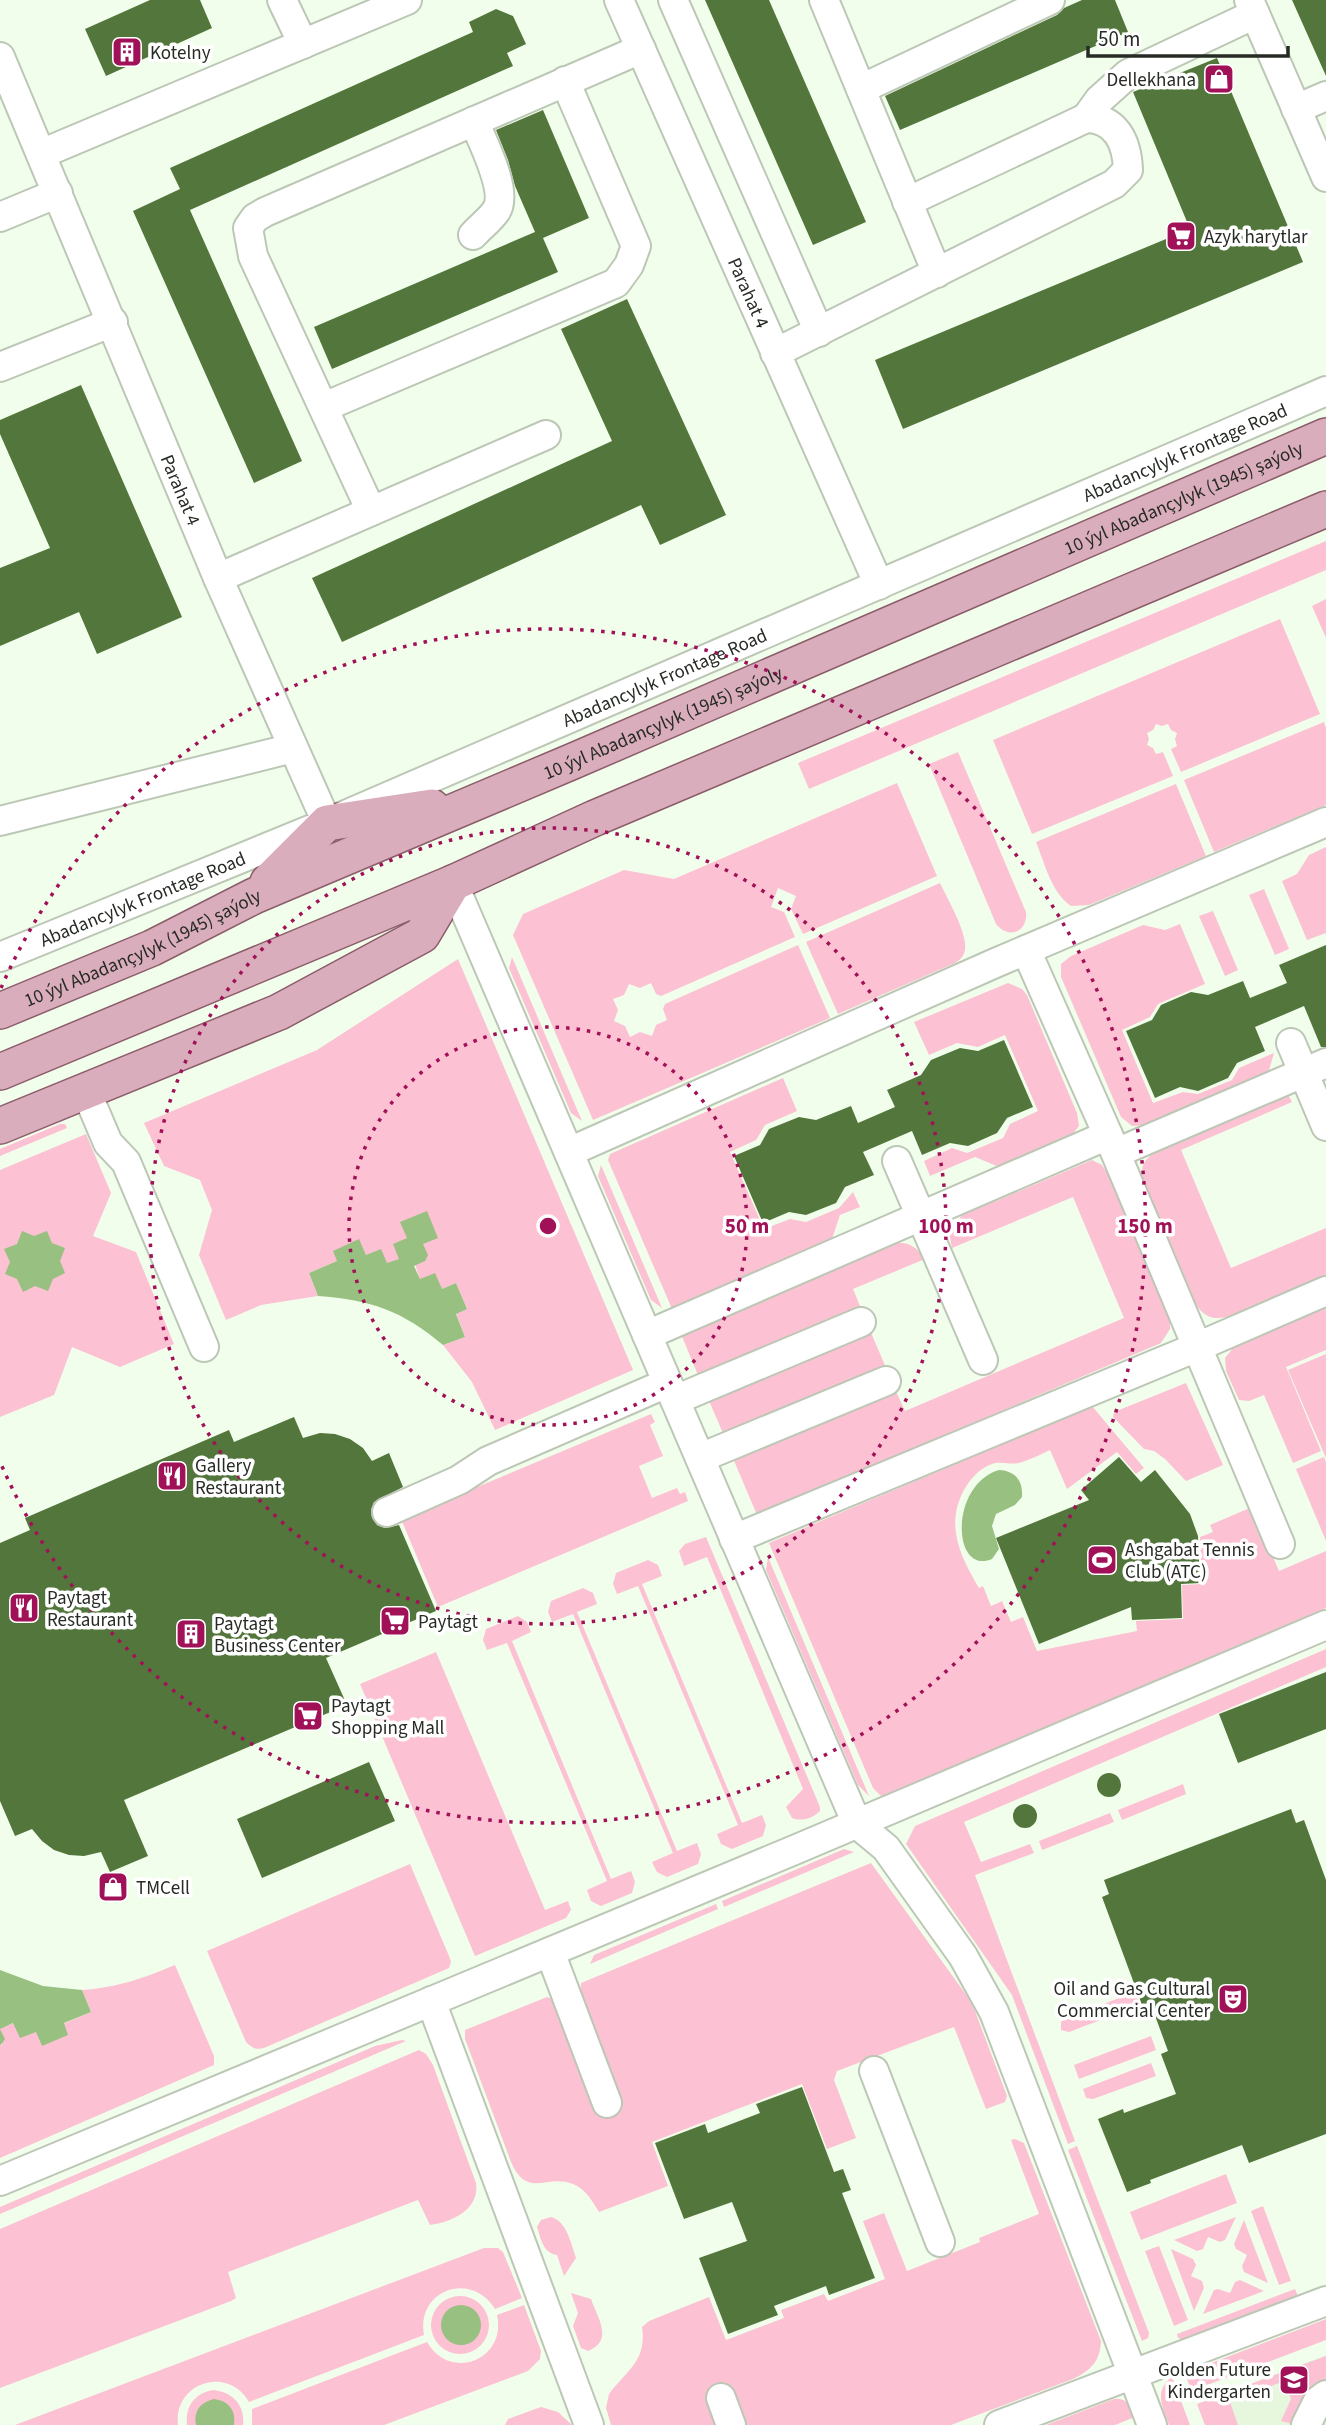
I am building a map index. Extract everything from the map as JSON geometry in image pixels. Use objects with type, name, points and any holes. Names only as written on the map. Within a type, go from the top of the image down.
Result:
[{"type":"main road","name":"10 ýyl Abadançylyk (1945) şaýoly","points":[[0,1011],[152,948],[254,896],[1326,436]]},
{"type":"main road","points":[[0,1072],[453,883],[595,818],[1326,509]]},
{"type":"main road","points":[[254,896],[327,823],[484,798]]},
{"type":"main road","points":[[0,1126],[279,1012],[422,935],[453,883]]},
{"type":"street","points":[[282,0],[303,44]]},
{"type":"street","points":[[41,154],[407,0]]},
{"type":"street","name":"Parahat 4","points":[[619,0],[879,585]]},
{"type":"street","points":[[673,0],[819,332]]},
{"type":"street","points":[[824,0],[937,273]]},
{"type":"street","points":[[861,89],[1050,0]]},
{"type":"street","points":[[1086,118],[1099,100],[1128,74],[1252,7],[1326,177]]},
{"type":"street","points":[[371,511],[253,256],[248,228],[255,218],[265,212],[641,49]]},
{"type":"street","name":"Parahat 4","points":[[0,57],[218,578],[327,823]]},
{"type":"street","points":[[324,407],[616,283],[629,265],[636,246],[565,82]]},
{"type":"street","points":[[1296,109],[1326,96]]},
{"type":"street","points":[[775,353],[1114,184],[1128,170],[1128,155],[1114,127],[1101,118],[1086,118],[907,202]]},
{"type":"street","points":[[472,235],[498,209],[500,198],[499,186],[474,121]]},
{"type":"street","points":[[0,217],[58,193]]},
{"type":"street","points":[[0,368],[113,322]]},
{"type":"street","name":"Abadancylyk Frontage Road","points":[[0,957],[327,823],[1326,391]]},
{"type":"street","points":[[218,578],[546,435]]},
{"type":"street","points":[[0,821],[293,748]]},
{"type":"street","points":[[569,1152],[1026,950],[1326,822]]},
{"type":"street","points":[[453,883],[857,1824],[886,1848],[980,1984],[994,2012],[1152,2425]]},
{"type":"street","points":[[1026,950],[1112,1144],[1280,1544]]},
{"type":"street","points":[[1291,1043],[1315,1068],[1326,1126]]},
{"type":"street","points":[[647,1335],[921,1216],[1315,1068]]},
{"type":"street","points":[[86,1091],[108,1143],[126,1162],[204,1348]]},
{"type":"street","points":[[897,1161],[983,1360]]},
{"type":"street","points":[[734,1539],[1326,1291]]},
{"type":"street","points":[[387,1511],[459,1480],[488,1461],[861,1322]]},
{"type":"street","points":[[700,1458],[886,1381]]},
{"type":"street","points":[[0,2181],[857,1824],[1326,1625]]},
{"type":"street","points":[[550,1952],[607,2103]]},
{"type":"street","points":[[430,2001],[589,2425]]},
{"type":"street","points":[[874,2071],[940,2242]]},
{"type":"street","points":[[999,2425],[1326,2301]]},
{"type":"street","points":[[1306,2425],[1318,2401],[1326,2395]]},
{"type":"street","points":[[721,2398],[731,2425]]},
{"type":"shaded area","points":[[1326,541],[1326,570],[809,789],[798,763]]},
{"type":"shaded area","points":[[1326,599],[1326,638],[1312,606]]},
{"type":"shaded area","points":[[1280,619],[1320,714],[1181,772],[1171,749],[1177,746],[1177,733],[1171,730],[1168,724],[1156,724],[1153,730],[1147,733],[1147,745],[1153,748],[1156,754],[1163,752],[1173,776],[1032,834],[993,740]]},
{"type":"shaded area","points":[[1324,722],[1326,805],[1214,852],[1184,780]]},
{"type":"shaded area","points":[[958,752],[1026,912],[1024,925],[1017,932],[1006,932],[996,924],[929,764]]},
{"type":"shaded area","points":[[897,783],[937,876],[803,934],[791,909],[796,896],[778,888],[771,907],[784,912],[795,937],[661,996],[656,994],[651,983],[640,988],[629,984],[624,995],[613,999],[618,1010],[614,1021],[625,1026],[630,1037],[640,1032],[652,1036],[656,1025],[667,1020],[663,1009],[665,1004],[798,945],[830,1018],[593,1120],[513,935],[523,914],[624,870],[674,879]]},
{"type":"shaded area","points":[[1176,784],[1206,856],[1089,905],[1071,906],[1064,900],[1049,877],[1036,842]]},
{"type":"shaded area","points":[[1326,847],[1326,933],[1307,940],[1282,881],[1297,874],[1309,855]]},
{"type":"shaded area","points":[[940,883],[963,935],[965,950],[962,958],[838,1014],[806,942]]},
{"type":"shaded area","points":[[1264,889],[1289,949],[1275,955],[1249,895]]},
{"type":"shaded area","points":[[1213,911],[1238,970],[1225,976],[1199,916]]},
{"type":"shaded area","points":[[1180,924],[1205,984],[1158,1004],[1150,1017],[1122,1030],[1153,1103],[1183,1092],[1198,1094],[1232,1080],[1239,1068],[1274,1053],[1268,1074],[1147,1125],[1132,1126],[1121,1117],[1061,977],[1061,964],[1071,956],[1143,925],[1165,930]]},
{"type":"shaded area","points":[[512,957],[582,1121],[571,1113],[509,968]]},
{"type":"shaded area","points":[[458,959],[633,1370],[495,1430],[472,1382],[443,1345],[465,1337],[456,1313],[467,1309],[456,1283],[442,1289],[420,1280],[407,1238],[399,1259],[387,1264],[366,1255],[358,1240],[337,1261],[309,1273],[318,1296],[261,1305],[226,1320],[199,1255],[212,1210],[200,1180],[164,1166],[144,1123],[317,1050]]},
{"type":"shaded area","points":[[1008,983],[1022,989],[1027,995],[1077,1113],[1079,1126],[1071,1136],[999,1167],[975,1157],[930,1176],[924,1161],[952,1148],[967,1153],[1003,1138],[1010,1124],[1038,1111],[1005,1035],[978,1047],[957,1043],[929,1055],[914,1022]]},
{"type":"shaded area","points":[[783,1078],[797,1111],[765,1125],[756,1140],[730,1152],[764,1229],[790,1219],[806,1222],[839,1208],[853,1192],[860,1207],[840,1215],[831,1242],[672,1309],[608,1160],[610,1154]]},
{"type":"shaded area","points":[[1289,1096],[1292,1102],[1181,1150],[1231,1268],[1326,1228],[1326,1275],[1227,1317],[1210,1317],[1197,1306],[1143,1180],[1143,1166],[1150,1156],[1158,1151]]},
{"type":"shaded area","points":[[65,1124],[67,1128],[0,1156],[0,1149]]},
{"type":"shaded area","points":[[86,1134],[111,1193],[93,1236],[136,1252],[174,1344],[120,1367],[72,1347],[54,1395],[0,1417],[0,1170]]},
{"type":"shaded area","points":[[1092,1160],[1102,1165],[1112,1180],[1170,1318],[1170,1329],[1161,1343],[757,1515],[732,1456],[894,1387],[905,1411],[1124,1318],[1073,1197],[952,1248],[949,1232],[951,1225],[963,1215]]},
{"type":"shaded area","points":[[601,1165],[662,1308],[651,1300],[598,1176]]},
{"type":"shaded area","points":[[427,1211],[438,1238],[423,1244],[428,1255],[425,1261],[414,1266],[420,1279],[435,1273],[442,1289],[456,1283],[467,1309],[456,1314],[465,1337],[443,1345],[414,1324],[385,1309],[318,1296],[309,1273],[337,1261],[333,1251],[359,1239],[366,1255],[381,1249],[387,1263],[399,1259],[393,1244],[407,1238],[400,1222]]},
{"type":"shaded area","points":[[22,1231],[34,1236],[47,1231],[52,1243],[65,1248],[60,1261],[65,1273],[53,1279],[48,1291],[35,1286],[23,1292],[17,1279],[5,1274],[10,1262],[4,1249],[17,1244]]},
{"type":"shaded area","points":[[897,1243],[913,1246],[925,1259],[853,1289],[862,1311],[700,1380],[681,1334]]},
{"type":"shaded area","points":[[1326,1308],[1326,1350],[1286,1367],[1321,1451],[1293,1463],[1264,1395],[1249,1401],[1239,1400],[1226,1371],[1225,1358],[1233,1348]]},
{"type":"shaded area","points":[[869,1328],[887,1370],[725,1438],[707,1396]]},
{"type":"shaded area","points":[[1326,1354],[1326,1458],[1288,1370]]},
{"type":"shaded area","points":[[1186,1383],[1223,1465],[1186,1481],[1165,1459],[1154,1451],[1144,1449],[1113,1417],[1114,1412]]},
{"type":"shaded area","points":[[1092,1406],[1144,1468],[1136,1474],[1117,1452],[1067,1489],[1050,1450],[1019,1463],[995,1463],[983,1468],[969,1482],[958,1503],[955,1528],[957,1540],[972,1576],[979,1588],[983,1586],[991,1606],[1002,1601],[1011,1622],[1023,1617],[1037,1651],[1137,1631],[1136,1621],[1183,1619],[1182,1585],[1202,1584],[1200,1537],[1213,1532],[1210,1525],[1252,1507],[1279,1571],[1326,1551],[1326,1608],[882,1797],[873,1788],[769,1543]]},
{"type":"shaded area","points":[[651,1414],[655,1422],[650,1425],[663,1456],[639,1466],[652,1498],[677,1488],[680,1494],[685,1492],[688,1501],[438,1607],[401,1519]]},
{"type":"shaded area","points":[[1324,1457],[1326,1462],[1326,1541],[1296,1469]]},
{"type":"shaded area","points":[[999,1470],[1010,1472],[1017,1478],[1022,1497],[1015,1505],[996,1514],[992,1526],[999,1549],[992,1559],[979,1561],[969,1554],[963,1542],[964,1509],[971,1493],[983,1479]]},
{"type":"shaded area","points":[[706,1537],[820,1807],[820,1811],[811,1817],[800,1820],[792,1818],[786,1807],[803,1789],[707,1557],[684,1566],[679,1551],[685,1544]]},
{"type":"shaded area","points":[[768,1557],[869,1796],[858,1785],[766,1570]]},
{"type":"shaded area","points":[[648,1560],[658,1565],[662,1576],[642,1584],[742,1823],[762,1815],[766,1825],[763,1836],[732,1849],[721,1844],[717,1834],[738,1825],[638,1586],[617,1594],[613,1584],[616,1573]]},
{"type":"shaded area","points":[[583,1588],[593,1593],[597,1604],[577,1612],[677,1851],[697,1843],[701,1854],[698,1864],[667,1877],[657,1872],[652,1862],[673,1853],[573,1614],[552,1622],[548,1612],[551,1601]]},
{"type":"shaded area","points":[[518,1616],[527,1622],[531,1632],[512,1641],[611,1879],[631,1871],[635,1882],[632,1893],[601,1906],[591,1901],[587,1890],[607,1881],[507,1643],[487,1650],[483,1640],[486,1629]]},
{"type":"shaded area","points":[[1326,1649],[1326,1667],[964,1822],[981,1862],[1030,1844],[1034,1853],[975,1875],[1075,2141],[1068,2144],[1012,1995],[906,1844],[915,1826]]},
{"type":"shaded area","points":[[436,1652],[545,1910],[568,1901],[571,1910],[566,1918],[475,1956],[360,1684]]},
{"type":"shaded area","points":[[1183,1784],[1186,1794],[1122,1820],[1118,1810]]},
{"type":"shaded area","points":[[1110,1813],[1114,1822],[1042,1850],[1039,1841]]},
{"type":"shaded area","points":[[844,1849],[854,1852],[724,1907],[722,1901]]},
{"type":"shaded area","points":[[871,1863],[967,1996],[1007,2096],[1005,2102],[986,2109],[954,2027],[837,2071],[834,2080],[856,2138],[827,2149],[802,2084],[652,2142],[668,2186],[599,2212],[578,2186],[563,2181],[531,2183],[517,2173],[465,2039],[465,2030],[547,1997],[553,1999],[597,2114],[620,2106],[580,1996],[581,1983]]},
{"type":"shaded area","points":[[410,1864],[449,1956],[449,1968],[264,2048],[256,2049],[248,2044],[207,1951]]},
{"type":"shaded area","points":[[716,1904],[718,1909],[590,1964],[594,1955]]},
{"type":"shaded area","points":[[175,1965],[214,2056],[214,2065],[0,2158],[0,2028],[14,2023],[36,2031],[42,2046],[63,2024],[91,2012],[82,1990],[130,1982]]},
{"type":"shaded area","points":[[0,1970],[43,1986],[82,1990],[91,2012],[64,2023],[68,2035],[42,2046],[36,2032],[20,2038],[13,2023],[0,2029]]},
{"type":"shaded area","points":[[1135,1992],[1140,2005],[1069,2032],[1061,2030],[1061,2022],[1064,2019]]},
{"type":"shaded area","points":[[0,2029],[5,2039],[0,2046]]},
{"type":"shaded area","points":[[1151,2036],[1156,2050],[1079,2079],[1074,2065]]},
{"type":"shaded area","points":[[406,2041],[0,2214],[0,2207],[375,2046]]},
{"type":"shaded area","points":[[419,2050],[426,2054],[433,2065],[476,2183],[474,2200],[463,2213],[430,2225],[418,2200],[228,2272],[236,2298],[231,2301],[0,2388],[0,2229]]},
{"type":"shaded area","points":[[1151,2063],[1156,2076],[1093,2099],[1086,2098],[1083,2089]]},
{"type":"shaded area","points":[[1011,2140],[1024,2143],[1101,2341],[1096,2360],[1085,2372],[951,2425],[744,2425],[728,2386],[705,2395],[717,2425],[611,2425],[606,2408],[609,2394],[639,2357],[643,2339],[642,2327],[649,2321],[709,2297],[726,2340],[784,2318],[781,2310],[824,2294],[828,2301],[885,2279],[863,2221],[884,2213],[907,2271],[980,2242],[979,2238],[1039,2214]]},
{"type":"shaded area","points":[[1077,2146],[1149,2333],[1148,2338],[1142,2341],[1068,2150]]},
{"type":"shaded area","points":[[1226,2174],[1237,2203],[1141,2240],[1130,2212]]},
{"type":"shaded area","points":[[1263,2206],[1291,2281],[1279,2285],[1251,2211]]},
{"type":"shaded area","points":[[551,2217],[565,2228],[576,2258],[564,2276],[557,2255],[552,2254],[541,2241],[537,2227],[541,2220]]},
{"type":"shaded area","points":[[1236,2217],[1225,2240],[1220,2242],[1208,2237],[1203,2249],[1197,2251],[1174,2240]]},
{"type":"shaded area","points":[[1244,2220],[1268,2283],[1244,2272],[1242,2266],[1247,2255],[1236,2249],[1234,2244]]},
{"type":"shaded area","points":[[1159,2246],[1188,2320],[1174,2326],[1145,2251]]},
{"type":"shaded area","points":[[484,2248],[498,2248],[503,2252],[522,2298],[495,2309],[485,2297],[473,2290],[448,2290],[428,2306],[424,2319],[424,2335],[249,2402],[240,2391],[229,2384],[204,2384],[193,2389],[184,2398],[179,2410],[178,2425],[15,2425]]},
{"type":"shaded area","points":[[1171,2249],[1193,2259],[1196,2265],[1191,2276],[1202,2281],[1204,2288],[1194,2311]]},
{"type":"shaded area","points":[[1240,2280],[1264,2291],[1203,2314],[1214,2290],[1230,2293],[1235,2282]]},
{"type":"shaded area","points":[[1295,2289],[1298,2296],[1185,2340],[1178,2338],[1177,2334]]},
{"type":"shaded area","points":[[571,2293],[591,2299],[600,2321],[600,2341],[588,2351],[581,2348],[573,2326],[578,2313]]},
{"type":"shaded area","points":[[460,2296],[476,2301],[484,2309],[489,2325],[484,2341],[476,2349],[460,2354],[444,2349],[436,2341],[431,2325],[436,2309],[444,2301]]},
{"type":"shaded area","points":[[461,2305],[475,2311],[481,2325],[475,2339],[461,2345],[447,2339],[441,2325],[447,2311]]},
{"type":"shaded area","points":[[524,2305],[541,2351],[540,2359],[528,2371],[384,2425],[252,2425],[252,2409],[427,2342],[437,2354],[449,2361],[462,2363],[474,2360],[485,2354],[494,2344],[498,2331],[497,2315]]},
{"type":"shaded area","points":[[1326,2319],[1326,2340],[1191,2391],[1185,2373]]},
{"type":"shaded area","name":"Golden Future Kindergarten","points":[[1326,2355],[1326,2425],[1205,2425],[1197,2404]]},
{"type":"shaded area","points":[[1326,2356],[1326,2386],[1296,2425],[1281,2421],[1291,2399],[1284,2381],[1230,2402],[1238,2425],[1205,2425],[1197,2404]]},
{"type":"shaded area","points":[[1172,2377],[1190,2425],[1169,2425],[1161,2394],[1166,2382]]},
{"type":"shaded area","points":[[220,2391],[236,2401],[242,2411],[243,2425],[187,2425],[192,2402],[201,2394]]},
{"type":"shaded area","points":[[214,2399],[230,2407],[234,2415],[234,2425],[196,2425],[199,2408]]},
{"type":"shaded area","points":[[1114,2399],[1125,2401],[1135,2417],[1115,2425],[1046,2425]]},
{"type":"shaded area","points":[[541,2407],[558,2412],[572,2425],[505,2425],[508,2419]]},
{"type":"building","name":"Kotelny","points":[[150,0],[200,0],[212,28],[106,76],[85,29]]},
{"type":"building","points":[[705,0],[769,0],[866,222],[813,245]]},
{"type":"building","points":[[1082,0],[1115,0],[1128,32],[900,130],[885,96],[1057,15],[1064,8]]},
{"type":"building","points":[[1292,0],[1326,0],[1326,76]]},
{"type":"building","points":[[496,9],[513,16],[526,44],[507,53],[513,66],[190,210],[302,461],[254,483],[133,211],[180,189],[170,168],[473,32],[469,22]]},
{"type":"building","points":[[1217,58],[1303,262],[903,429],[875,360],[1190,229],[1133,92]]},
{"type":"building","points":[[543,110],[589,218],[543,238],[558,272],[332,369],[314,327],[535,232],[515,186],[496,130]]},
{"type":"building","points":[[627,299],[726,515],[660,545],[641,505],[342,642],[312,578],[612,441],[561,329]]},
{"type":"building","points":[[81,385],[182,617],[97,654],[79,612],[0,646],[0,568],[50,548],[0,434],[0,420]]},
{"type":"building","points":[[1326,945],[1326,1047],[1321,1047],[1304,1006],[1255,1027],[1265,1051],[1237,1063],[1228,1078],[1198,1091],[1180,1087],[1155,1098],[1126,1031],[1152,1020],[1161,1005],[1191,992],[1208,995],[1243,981],[1250,998],[1287,983],[1279,965]]},
{"type":"building","points":[[1004,1040],[1033,1107],[1007,1118],[997,1133],[968,1146],[950,1143],[922,1155],[912,1131],[863,1152],[874,1175],[845,1187],[836,1203],[806,1215],[789,1212],[763,1223],[734,1156],[760,1145],[769,1129],[799,1117],[816,1120],[851,1106],[858,1123],[895,1107],[887,1090],[921,1075],[931,1060],[960,1048],[978,1051]]},
{"type":"building","name":"Paytagt Business Center","points":[[294,1417],[303,1438],[320,1433],[350,1439],[363,1448],[372,1461],[389,1453],[403,1487],[374,1502],[372,1518],[377,1525],[385,1528],[399,1525],[436,1611],[326,1658],[347,1705],[124,1800],[148,1856],[110,1872],[101,1852],[84,1856],[54,1850],[32,1829],[15,1836],[0,1801],[0,1543],[30,1530],[25,1518],[229,1430],[234,1442]]},
{"type":"building","name":"Ashgabat Tennis Club (ATC)","points":[[1119,1457],[1141,1482],[1155,1470],[1190,1514],[1198,1536],[1200,1583],[1181,1584],[1182,1618],[1132,1620],[1131,1607],[1039,1644],[996,1538],[1089,1500],[1081,1490]]},
{"type":"building","points":[[1326,1672],[1326,1729],[1238,1763],[1219,1714]]},
{"type":"building","points":[[369,1762],[395,1821],[262,1878],[237,1819]]},
{"type":"building","points":[[1109,1773],[1118,1776],[1121,1785],[1118,1794],[1109,1797],[1100,1794],[1097,1785],[1100,1776]]},
{"type":"building","points":[[1025,1804],[1034,1807],[1037,1816],[1034,1825],[1025,1828],[1016,1825],[1013,1816],[1016,1807]]},
{"type":"building","name":"Oil and Gas Cultural Commercial Center","points":[[1291,1809],[1296,1823],[1304,1820],[1326,1880],[1326,2134],[1249,2163],[1242,2145],[1150,2180],[1151,2183],[1127,2192],[1098,2119],[1123,2109],[1124,2113],[1176,2094],[1161,2054],[1168,2051],[1153,2010],[1145,2013],[1102,1897],[1109,1894],[1104,1880]]},
{"type":"building","points":[[802,2087],[834,2172],[843,2169],[851,2190],[842,2193],[875,2278],[829,2295],[826,2286],[774,2306],[778,2315],[728,2334],[699,2258],[747,2241],[732,2202],[684,2219],[655,2143],[705,2124],[708,2133],[760,2113],[756,2104]]},
{"type":"place","name":"Kotelny","points":[[127,52]]},
{"type":"place","name":"Dellekhana","points":[[1219,79]]},
{"type":"place","name":"Azyk harytlar","points":[[1181,236]]},
{"type":"place","name":"Gallery Restaurant","points":[[172,1476]]},
{"type":"place","name":"Ashgabat Tennis Club (ATC)","points":[[1102,1560]]},
{"type":"place","name":"Paytagt Restaurant","points":[[24,1608]]},
{"type":"place","name":"Paytagt","points":[[395,1621]]},
{"type":"place","name":"Paytagt Business Center","points":[[191,1634]]},
{"type":"place","name":"Paytagt Shopping Mall","points":[[308,1716]]},
{"type":"place","name":"TMCell","points":[[113,1887]]},
{"type":"place","name":"Oil and Gas Cultural Commercial Center","points":[[1233,1999]]},
{"type":"place","name":"Golden Future Kindergarten","points":[[1294,2380]]}]
